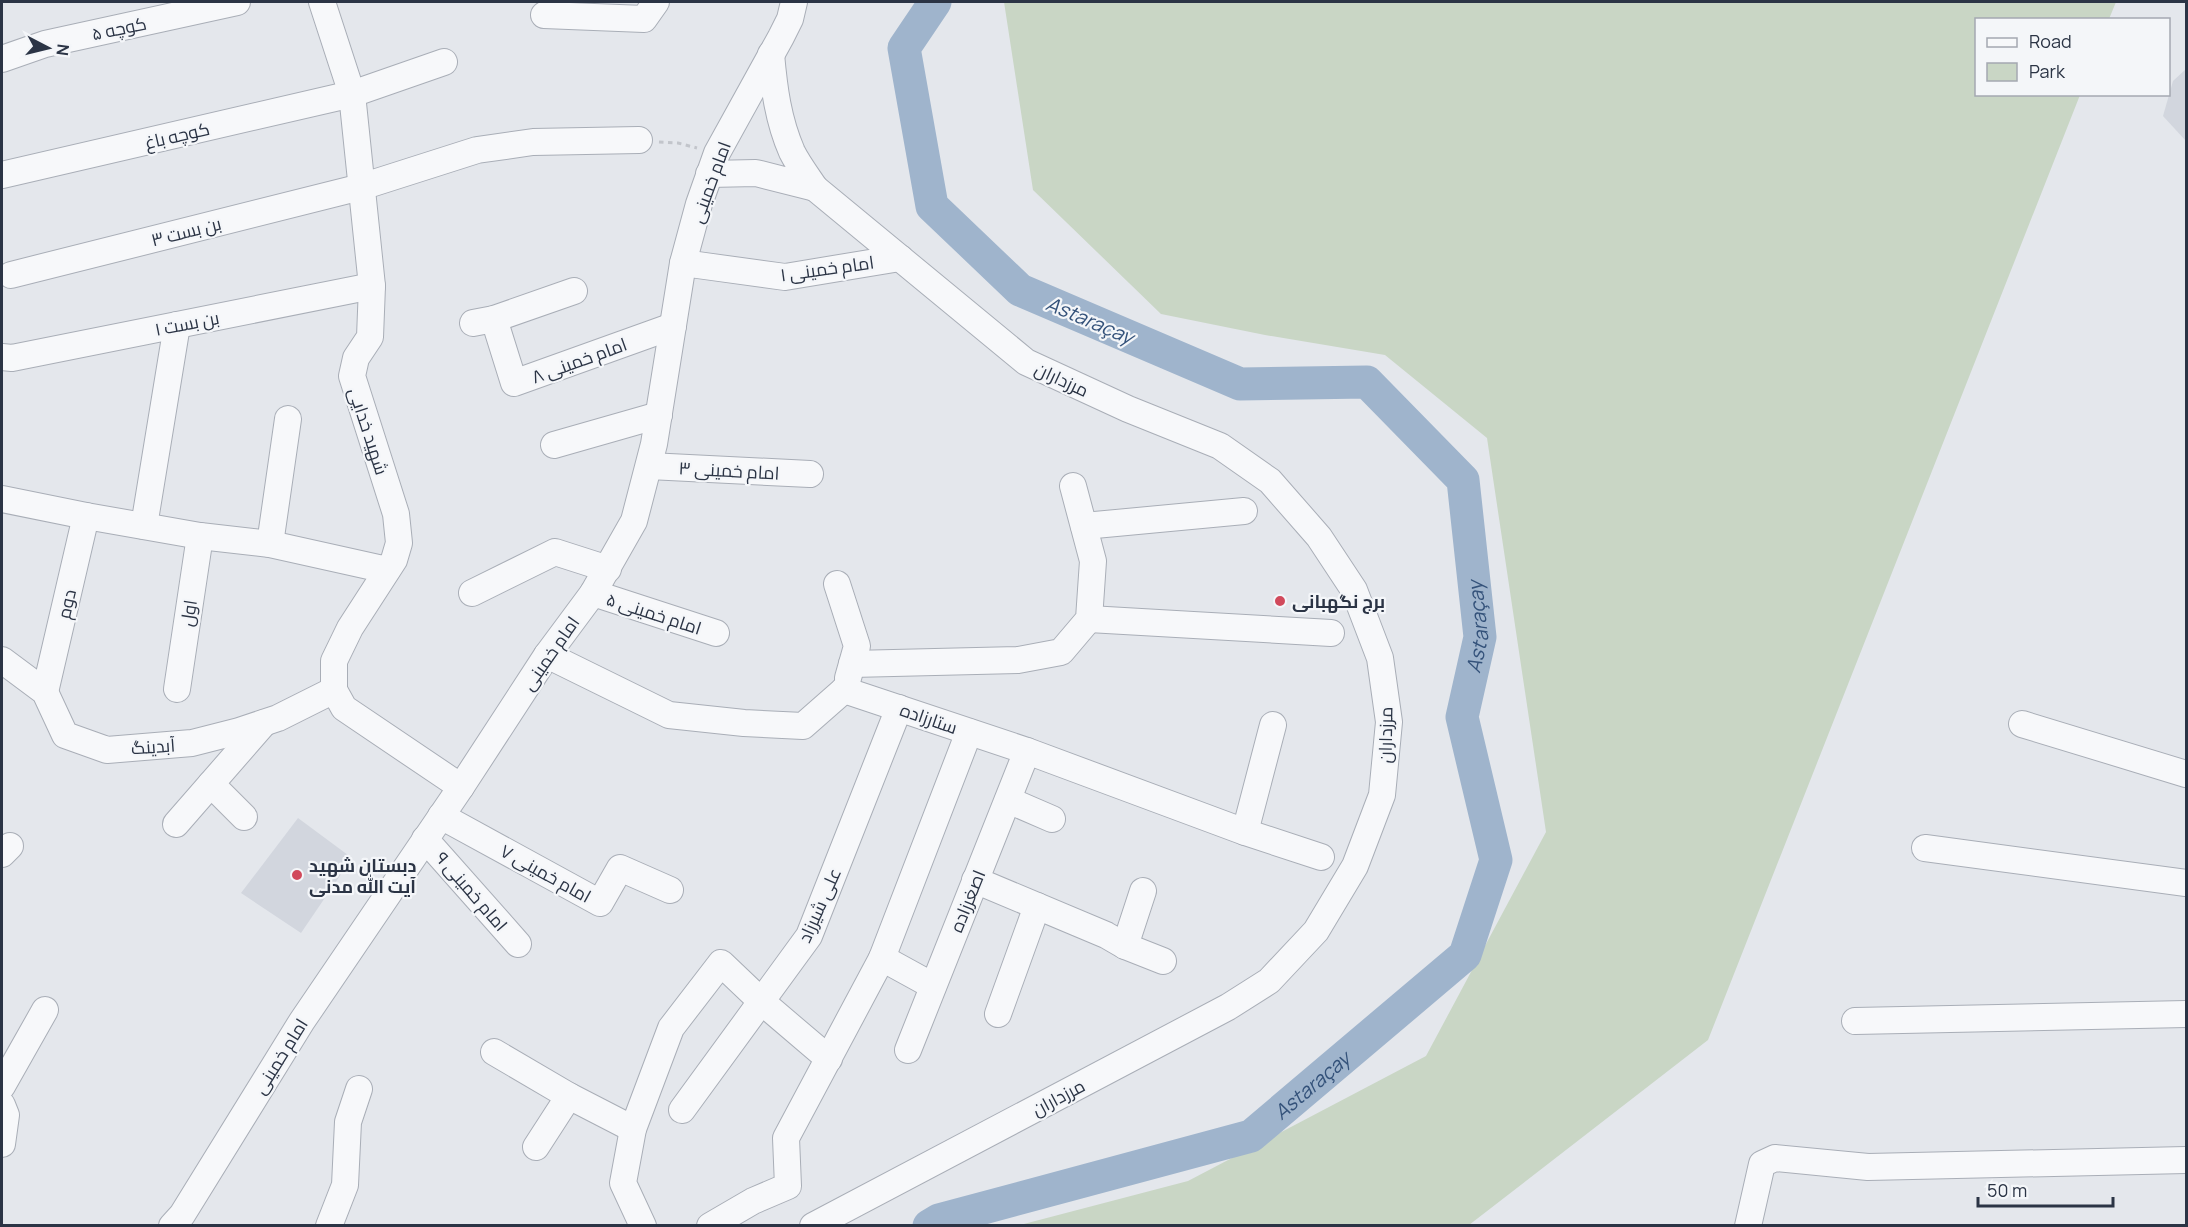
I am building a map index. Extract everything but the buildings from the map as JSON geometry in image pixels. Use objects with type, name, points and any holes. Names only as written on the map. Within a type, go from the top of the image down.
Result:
[{"type":"street","name":"کوچه ۵","points":[[2,59],[45,44],[237,2]]},
{"type":"street","name":"شهید خدایی","points":[[322,2],[352,94],[372,286],[370,337],[356,358],[352,376],[396,514],[399,543],[394,560],[350,628],[334,661],[334,690]]},
{"type":"street","points":[[544,15],[644,19],[656,2]]},
{"type":"street","name":"امام خمینی","points":[[184,1222],[302,1021],[461,787],[547,655],[608,569],[634,522],[649,466],[659,415],[683,263],[699,204],[713,164],[792,10],[811,2]]},
{"type":"street","name":"مرزداران","points":[[771,54],[777,107],[784,131],[793,154],[815,188],[1026,362],[1128,410],[1220,446],[1270,481],[1319,537],[1354,590],[1380,658],[1389,722],[1382,795],[1355,866],[1316,931],[1269,981],[1228,1007],[813,1226]]},
{"type":"street","name":"کوچه باغ","points":[[2,175],[352,94],[444,62]]},
{"type":"street","name":"بن بست ۳","points":[[11,275],[361,187],[477,150],[533,142],[639,140]]},
{"type":"street","name":"مرزداران","points":[[713,164],[815,188]]},
{"type":"street","name":"امام خمینی ۱","points":[[683,263],[785,278],[900,258]]},
{"type":"street","name":"بن بست ۱","points":[[2,357],[12,358],[372,286]]},
{"type":"street","name":"امام خمینی ۸","points":[[574,291],[484,321],[514,383],[673,326]]},
{"type":"street","points":[[144,526],[177,325]]},
{"type":"street","points":[[554,445],[659,415]]},
{"type":"street","points":[[270,544],[288,419]]},
{"type":"street","name":"امام خمینی ۳","points":[[649,466],[810,474]]},
{"type":"street","points":[[852,664],[1018,660],[1061,652],[1089,619],[1093,561],[1073,486]]},
{"type":"street","points":[[2,498],[86,516],[200,536],[270,544],[387,570]]},
{"type":"street","points":[[1084,526],[1244,511]]},
{"type":"street","name":"دوم","points":[[45,692],[86,516]]},
{"type":"street","name":"اول","points":[[177,689],[200,536]]},
{"type":"street","points":[[472,593],[555,552],[608,569]]},
{"type":"street","points":[[547,655],[669,715],[744,723],[803,726],[844,690],[857,646],[837,584]]},
{"type":"street","name":"امام خمینی ۵","points":[[592,593],[716,633]]},
{"type":"street","points":[[1089,619],[1331,633]]},
{"type":"street","name":"آبدینگ","points":[[2,660],[45,692],[65,735],[107,750],[192,743],[239,731],[278,718],[334,690]]},
{"type":"street","points":[[334,690],[344,708],[461,787]]},
{"type":"street","name":"ستارزاده","points":[[844,690],[1027,751],[1245,832],[1321,857]]},
{"type":"street","name":"علی شیرزاد","points":[[682,1110],[809,936],[899,708]]},
{"type":"street","points":[[176,824],[264,723]]},
{"type":"street","points":[[2022,724],[2187,774]]},
{"type":"street","points":[[1245,832],[1273,725]]},
{"type":"street","points":[[710,1226],[753,1201],[788,1186],[786,1138],[882,958],[969,732]]},
{"type":"street","name":"اصغرزاده","points":[[908,1050],[1027,751]]},
{"type":"street","points":[[211,784],[244,817]]},
{"type":"street","points":[[1008,800],[1052,819]]},
{"type":"street","name":"امام خمینی ۷","points":[[441,816],[600,903],[620,868],[670,890]]},
{"type":"street","name":"امام خمینی ۹","points":[[425,839],[518,944]]},
{"type":"street","points":[[1925,848],[2187,883]]},
{"type":"street","points":[[975,880],[1106,934],[1125,946],[1163,961]]},
{"type":"street","points":[[1125,946],[1143,891]]},
{"type":"street","points":[[998,1014],[1037,906]]},
{"type":"street","points":[[882,958],[933,986]]},
{"type":"street","points":[[643,1226],[623,1183],[633,1129],[671,1028],[721,963],[762,1002],[829,1059]]},
{"type":"street","points":[[2,1086],[45,1010]]},
{"type":"street","points":[[1855,1021],[2187,1014]]},
{"type":"street","points":[[494,1052],[569,1096],[633,1129]]},
{"type":"street","points":[[329,1226],[345,1185],[348,1122],[359,1089]]},
{"type":"street","points":[[536,1147],[569,1096]]},
{"type":"street","points":[[2,1105],[6,1115],[2,1144]]},
{"type":"street","points":[[1748,1226],[1762,1164],[1775,1158],[1868,1167],[2187,1160]]},
{"type":"path","points":[[639,140],[678,143],[713,164]]},
{"type":"shaded area","points":[[2186,69],[2186,141],[2163,116],[2173,81]]},
{"type":"shaded area","name":"دبستان شهید آیت الله مدنی","points":[[298,818],[352,858],[301,933],[241,893]]},
{"type":"green space","points":[[1004,2],[2116,2],[2109,18],[1975,18],[1975,96],[2080,96],[1708,1040],[1469,1225],[1020,1225],[1188,1181],[1426,1056],[1546,832],[1487,438],[1385,355],[1265,335],[1161,314],[1033,190]]},
{"type":"waterway","name":"Astaraçay","points":[[929,1226],[939,1220],[1251,1136],[1465,955],[1496,860],[1462,717],[1480,637],[1463,480],[1367,382],[1240,384],[1020,290],[932,206],[904,48],[935,2]]},
{"type":"place","name":"برج نگهبانی","points":[[1280,601]]},
{"type":"place","name":"دبستان شهید آیت الله مدنی","points":[[297,875]]}]
